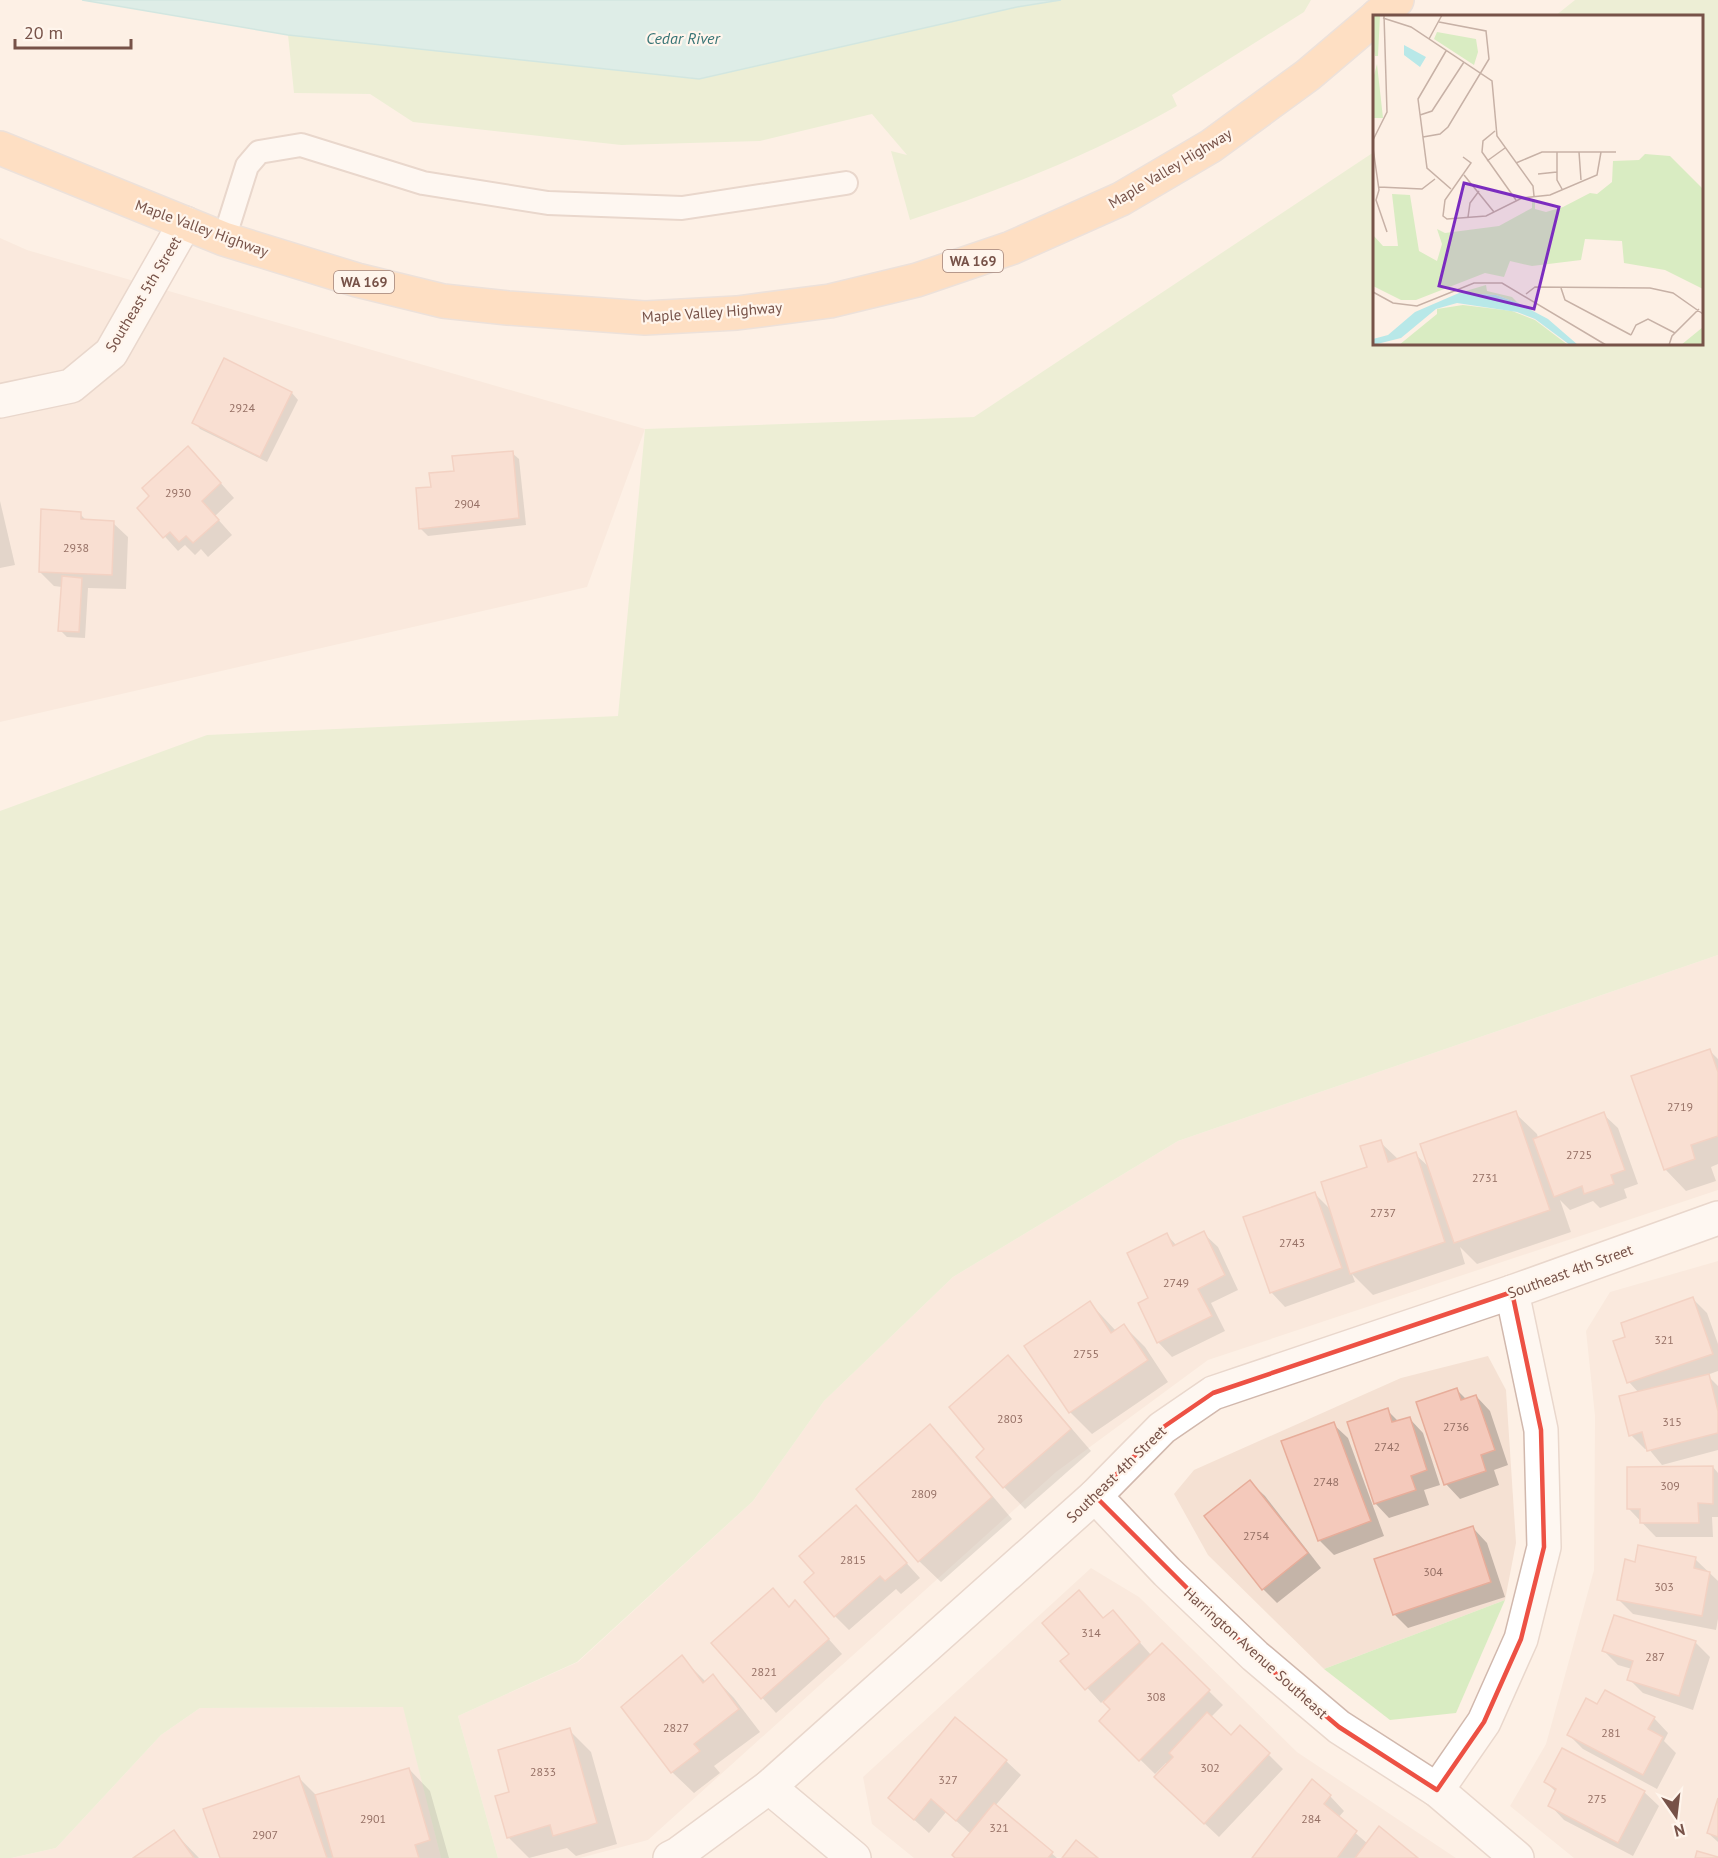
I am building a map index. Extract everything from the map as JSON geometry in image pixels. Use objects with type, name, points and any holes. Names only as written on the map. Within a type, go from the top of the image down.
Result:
[{"type":"main road","name":"Maple Valley Highway","points":[[1380,15],[1397,0]]},
{"type":"main road","name":"Maple Valley Highway","points":[[0,148],[224,239],[357,280],[443,301],[645,318],[737,313],[830,301],[917,280],[1011,248],[1121,200],[1211,146],[1308,75],[1373,21]]},
{"type":"street","name":"Southeast 5th Street","points":[[0,401],[71,386],[111,353],[185,223]]},
{"type":"street","name":"Southeast 4th Street","points":[[670,1858],[769,1787],[1095,1496],[1162,1428],[1213,1393],[1512,1292],[1718,1218]]},
{"type":"street","points":[[1437,1790],[1484,1722],[1521,1639],[1544,1547],[1541,1430],[1512,1292]]},
{"type":"street","name":"Harrington Avenue Southeast","points":[[1095,1496],[1167,1572],[1255,1656],[1339,1727],[1437,1790],[1517,1858]]},
{"type":"street","points":[[769,1787],[854,1858]]},
{"type":"lane","points":[[224,239],[247,166],[259,152],[301,145],[423,183],[548,203],[682,208],[846,183]]},
{"type":"highlighted area","points":[[1512,1292],[1541,1430],[1544,1547],[1521,1639],[1484,1722],[1437,1790],[1339,1727],[1255,1656],[1095,1496],[1162,1428],[1213,1393]]},
{"type":"shaded area","points":[[0,238],[27,250],[645,429],[587,587],[0,722]]},
{"type":"shaded area","points":[[1718,955],[1718,1190],[1208,1360],[1056,1472],[648,1840],[580,1858],[498,1858],[458,1716],[578,1662],[753,1501],[824,1401],[953,1277],[1178,1141]]},
{"type":"shaded area","points":[[1718,1261],[1718,1858],[1574,1858],[1510,1806],[1546,1744],[1594,1570],[1595,1416],[1586,1331],[1610,1292]]},
{"type":"shaded area","points":[[1488,1356],[1506,1390],[1516,1543],[1505,1600],[1324,1669],[1208,1555],[1174,1494],[1194,1470],[1401,1378]]},
{"type":"shaded area","points":[[1091,1568],[1139,1597],[1297,1752],[1456,1858],[914,1858],[872,1824],[863,1777]]},
{"type":"shaded area","points":[[404,1707],[441,1858],[11,1858],[56,1848],[161,1735],[200,1708]]},
{"type":"green space","points":[[1061,0],[1311,0],[1304,12],[1172,95],[1177,106],[1113,140],[1046,170],[910,220],[891,151],[907,155],[872,114],[760,141],[621,145],[413,122],[370,94],[294,93],[288,35],[699,79],[1017,7]]},
{"type":"green space","points":[[1575,0],[1718,0],[1718,955],[1178,1141],[953,1277],[824,1401],[753,1501],[577,1662],[458,1716],[498,1858],[441,1858],[403,1707],[200,1708],[161,1735],[56,1848],[11,1858],[0,1858],[0,811],[207,735],[618,716],[645,429],[974,417],[1373,153],[1373,345],[1703,345],[1703,15],[1556,15]]},
{"type":"green space","points":[[1505,1600],[1456,1713],[1390,1720],[1324,1669]]},
{"type":"water","name":"Cedar River","points":[[82,0],[1061,0],[1017,7],[699,79],[288,35]]},
{"type":"building","points":[[224,358],[292,392],[260,457],[192,423]]},
{"type":"building","points":[[188,446],[221,483],[202,501],[219,520],[193,543],[186,536],[179,542],[170,532],[163,538],[137,508],[149,496],[142,488]]},
{"type":"building","points":[[513,451],[519,518],[419,529],[416,488],[431,487],[429,473],[454,471],[452,456]]},
{"type":"building","points":[[41,509],[81,512],[81,519],[114,521],[112,575],[39,572]]},
{"type":"building","points":[[62,576],[82,578],[79,632],[58,631]]},
{"type":"building","points":[[1710,1049],[1718,1072],[1718,1136],[1691,1145],[1695,1159],[1664,1170],[1631,1076]]},
{"type":"building","points":[[1516,1111],[1550,1210],[1454,1243],[1420,1144]]},
{"type":"building","points":[[1604,1112],[1625,1170],[1611,1175],[1614,1184],[1584,1194],[1582,1186],[1554,1197],[1533,1139]]},
{"type":"building","points":[[1381,1140],[1388,1162],[1416,1152],[1445,1242],[1350,1274],[1321,1182],[1367,1167],[1360,1146]]},
{"type":"building","points":[[1315,1192],[1342,1268],[1270,1293],[1243,1217]]},
{"type":"building","points":[[1204,1231],[1225,1275],[1198,1289],[1212,1316],[1157,1343],[1138,1303],[1148,1298],[1127,1253],[1167,1233],[1173,1246]]},
{"type":"building","points":[[1693,1297],[1713,1354],[1627,1383],[1613,1341],[1625,1337],[1621,1323]]},
{"type":"building","points":[[1090,1301],[1111,1333],[1124,1324],[1148,1360],[1069,1413],[1024,1346]]},
{"type":"building","points":[[1008,1355],[1071,1429],[1003,1488],[976,1457],[984,1449],[949,1407]]},
{"type":"building","points":[[1709,1374],[1718,1411],[1718,1433],[1647,1451],[1642,1432],[1629,1436],[1619,1396]]},
{"type":"building","points":[[1457,1388],[1461,1400],[1476,1395],[1495,1450],[1481,1455],[1486,1471],[1444,1485],[1416,1402]]},
{"type":"building","points":[[1388,1408],[1392,1422],[1410,1417],[1427,1470],[1411,1476],[1416,1490],[1374,1504],[1347,1422]]},
{"type":"building","points":[[1334,1422],[1371,1521],[1318,1541],[1281,1441]]},
{"type":"building","points":[[930,1424],[992,1497],[918,1562],[856,1489]]},
{"type":"building","points":[[1713,1466],[1713,1504],[1698,1503],[1699,1523],[1640,1523],[1640,1509],[1627,1509],[1627,1467]]},
{"type":"building","points":[[1250,1480],[1308,1553],[1262,1590],[1204,1516]]},
{"type":"building","points":[[856,1505],[907,1563],[885,1581],[880,1576],[834,1617],[804,1582],[814,1573],[799,1556]]},
{"type":"building","points":[[1473,1526],[1491,1582],[1393,1615],[1374,1559]]},
{"type":"building","points":[[1638,1545],[1696,1557],[1694,1568],[1710,1572],[1702,1616],[1617,1600],[1625,1559],[1635,1562]]},
{"type":"building","points":[[773,1588],[789,1607],[795,1600],[829,1639],[761,1699],[711,1643]]},
{"type":"building","points":[[1079,1590],[1103,1618],[1113,1610],[1140,1642],[1085,1690],[1060,1661],[1069,1654],[1042,1623]]},
{"type":"building","points":[[1614,1615],[1696,1641],[1679,1696],[1627,1680],[1633,1661],[1602,1651]]},
{"type":"building","points":[[1162,1643],[1210,1690],[1139,1761],[1099,1721],[1110,1709],[1103,1702]]},
{"type":"building","points":[[682,1655],[703,1683],[713,1674],[739,1709],[694,1744],[700,1751],[671,1773],[621,1707]]},
{"type":"building","points":[[1605,1690],[1655,1717],[1648,1729],[1663,1737],[1643,1775],[1567,1735],[1586,1698],[1597,1704]]},
{"type":"building","points":[[1207,1712],[1231,1735],[1240,1725],[1270,1753],[1204,1824],[1154,1777],[1173,1757],[1169,1753]]},
{"type":"building","points":[[955,1717],[1007,1760],[956,1821],[931,1799],[914,1820],[888,1798]]},
{"type":"building","points":[[570,1728],[597,1823],[553,1836],[550,1825],[507,1838],[495,1796],[509,1792],[498,1750]]},
{"type":"building","points":[[1562,1748],[1645,1791],[1618,1843],[1548,1806],[1556,1789],[1544,1782]]},
{"type":"building","points":[[409,1768],[430,1840],[415,1845],[419,1858],[333,1858],[315,1795]]},
{"type":"building","points":[[299,1776],[327,1858],[220,1858],[203,1809]]},
{"type":"building","points":[[1312,1779],[1331,1795],[1324,1804],[1357,1831],[1337,1858],[1252,1858]]},
{"type":"building","points":[[1718,1798],[1718,1837],[1707,1833]]},
{"type":"building","points":[[994,1803],[1053,1852],[1048,1858],[955,1858],[952,1855]]},
{"type":"building","points":[[1379,1826],[1418,1858],[1355,1858]]},
{"type":"building","points":[[174,1830],[194,1858],[133,1858]]},
{"type":"building","points":[[1076,1840],[1098,1858],[1062,1858]]},
{"type":"building","points":[[1697,1851],[1718,1857],[1718,1858],[1695,1858]]}]
